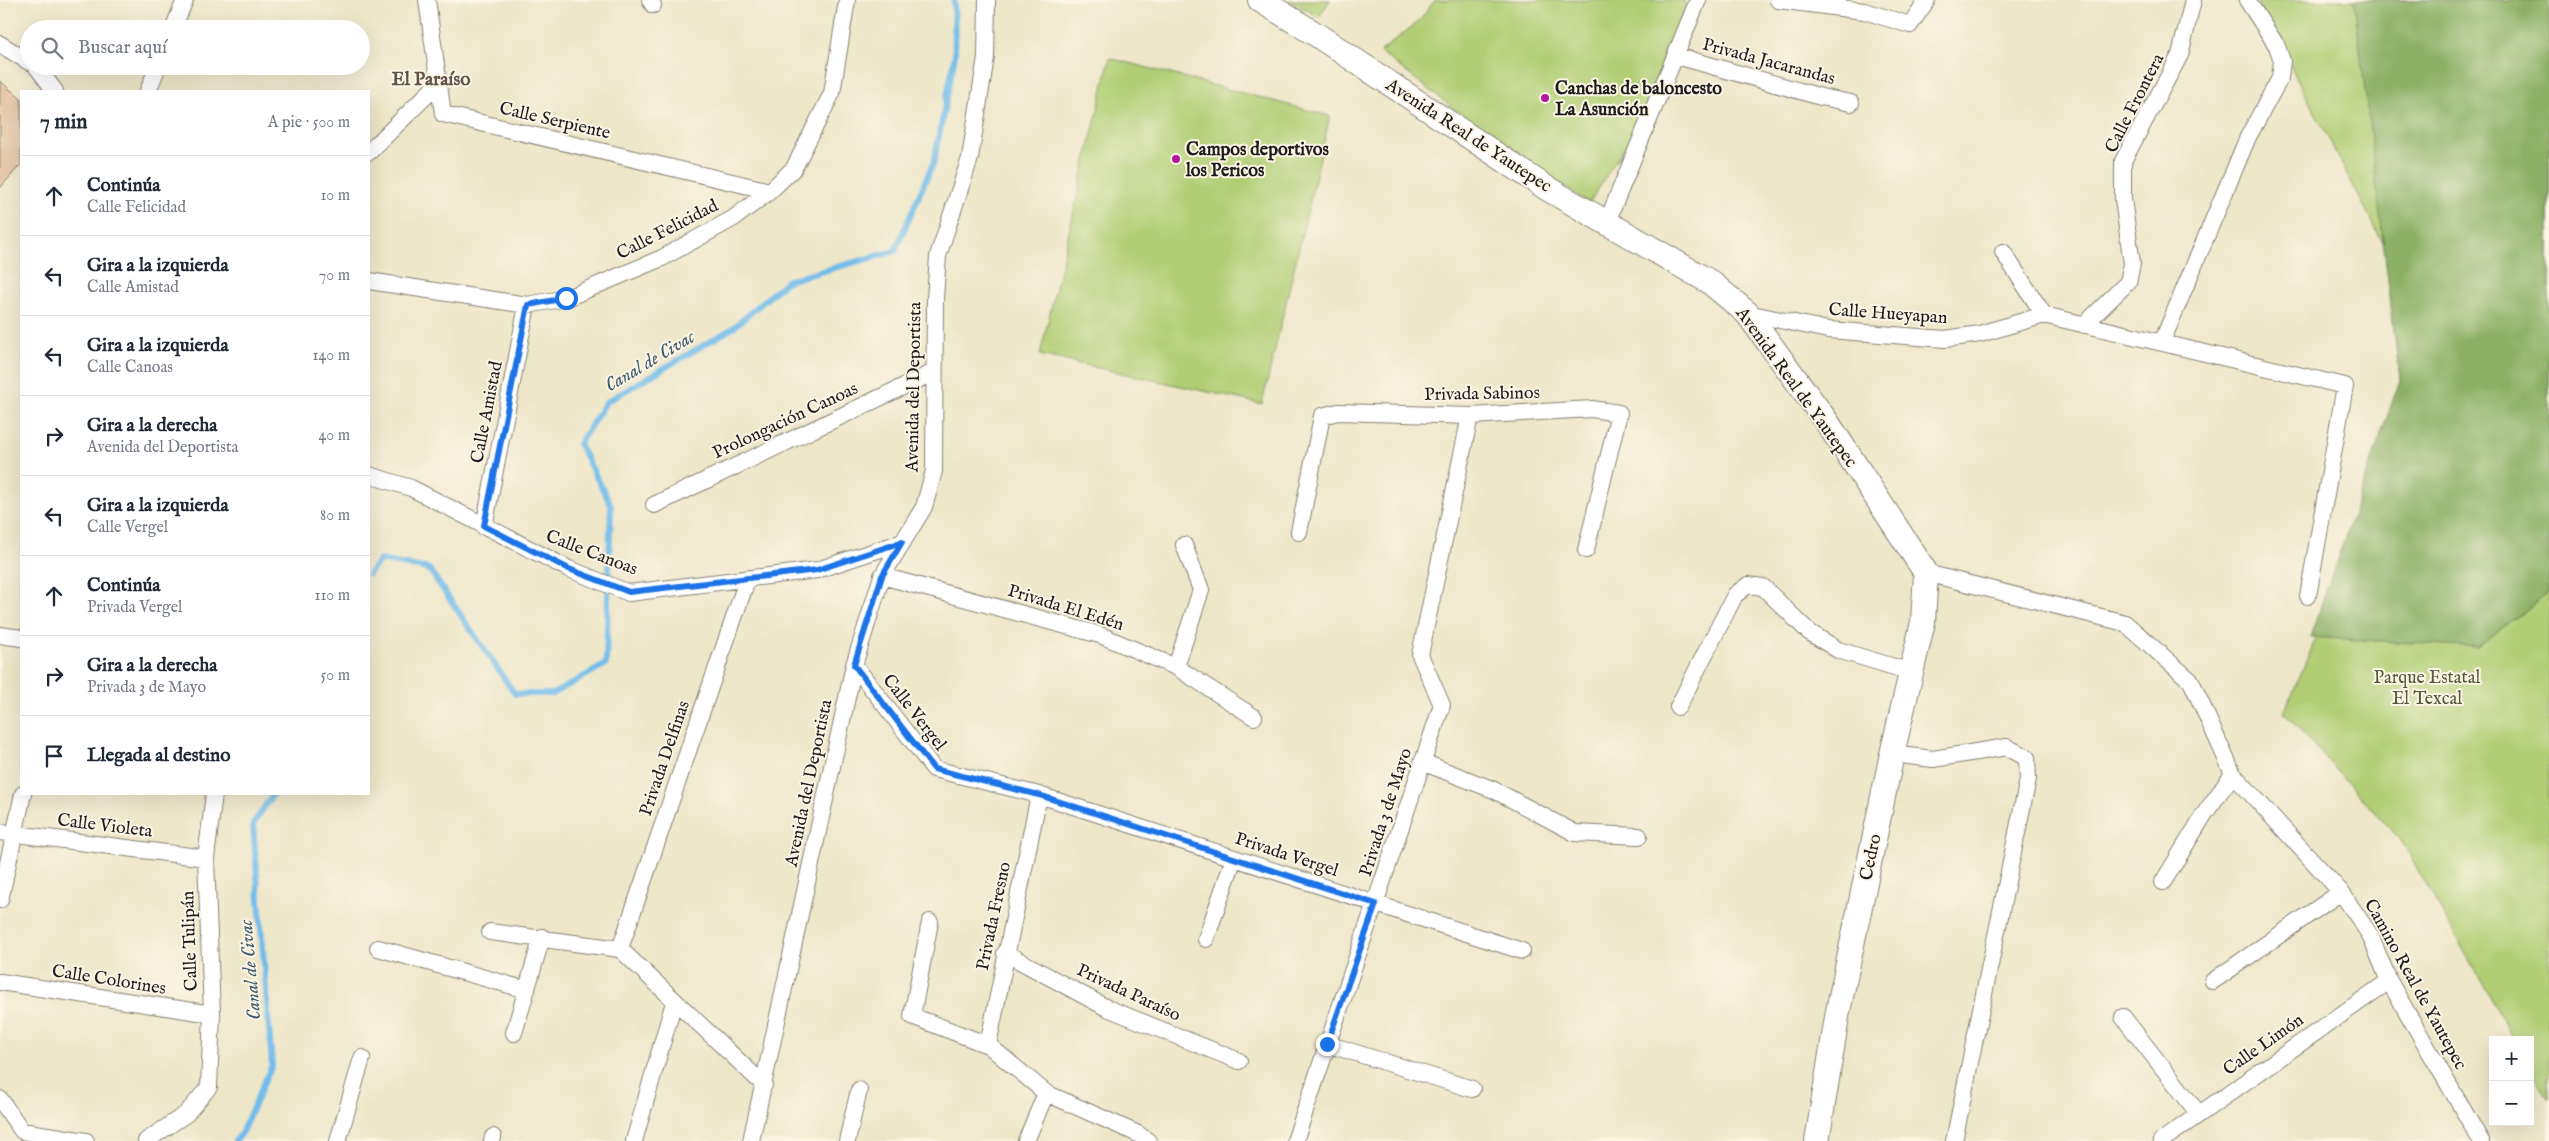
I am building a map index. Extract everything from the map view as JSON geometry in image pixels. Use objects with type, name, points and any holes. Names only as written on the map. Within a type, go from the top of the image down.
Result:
[{"type":"street","points":[[177,20],[185,0]]},
{"type":"street","name":"Calle Serpiente","points":[[426,0],[443,114],[770,191]]},
{"type":"street","name":"Calle Felicidad","points":[[370,281],[528,305],[566,298],[662,258],[734,218],[770,191],[794,168],[832,93],[847,0]]},
{"type":"street","name":"Avenida del Deportista","points":[[751,1141],[854,665],[882,576],[924,507],[934,472],[934,372],[938,256],[970,158],[986,57],[987,0]]},
{"type":"street","name":"Avenida Real de Yautepec","points":[[1260,0],[1317,35],[1548,189],[1710,282],[1747,313],[1827,422],[1926,573]]},
{"type":"street","points":[[1607,222],[1677,56],[1698,0]]},
{"type":"street","points":[[1778,0],[1864,11],[1910,25],[1927,0]]},
{"type":"street","name":"Calle Frontera","points":[[2084,325],[2128,282],[2132,264],[2123,199],[2124,161],[2180,55],[2193,0]]},
{"type":"street","points":[[2162,342],[2248,137],[2280,78],[2282,61],[2277,46],[2248,0]]},
{"type":"street","points":[[0,44],[20,56]]},
{"type":"street","name":"Privada Jacarandas","points":[[1677,56],[1821,97],[1851,103]]},
{"type":"street","points":[[43,75],[54,90]]},
{"type":"street","points":[[148,90],[154,75]]},
{"type":"street","points":[[370,151],[439,83]]},
{"type":"street","points":[[2003,252],[2044,315],[2345,386],[2308,596]]},
{"type":"street","name":"Calle Amistad","points":[[484,526],[528,305]]},
{"type":"street","name":"Calle Hueyapan","points":[[1747,313],[1828,330],[1945,339],[1980,334],[2044,315]]},
{"type":"street","name":"Prolongación Canoas","points":[[654,505],[934,372]]},
{"type":"street","name":"Privada Sabinos","points":[[1299,532],[1322,416],[1338,412],[1470,416],[1592,408],[1619,413],[1586,550]]},
{"type":"street","name":"Privada 3 de Mayo","points":[[1295,1141],[1442,705],[1420,655],[1470,416]]},
{"type":"street","name":"Calle Canoas","points":[[370,475],[411,488],[569,569],[629,592],[747,580],[817,570],[902,542]]},
{"type":"street","points":[[1176,667],[1202,590],[1184,545]]},
{"type":"street","name":"Cedro","points":[[1817,1141],[1838,1011],[1892,754],[1923,622],[1926,573]]},
{"type":"street","name":"Camino Real de Yautepec","points":[[1926,573],[2125,623],[2191,681],[2232,774],[2341,892],[2370,935],[2389,981],[2481,1141]]},
{"type":"street","name":"Privada El Edén","points":[[882,576],[1100,634],[1176,667],[1254,717]]},
{"type":"street","name":"Privada Delfinas","points":[[620,949],[747,580]]},
{"type":"street","points":[[1678,707],[1735,594],[1748,585],[1763,587],[1809,632],[1838,650],[1911,672]]},
{"type":"street","points":[[0,634],[20,638]]},
{"type":"street","name":"Calle Vergel","points":[[854,665],[934,769],[1039,795]]},
{"type":"street","points":[[1892,754],[1933,759],[2007,747],[2027,758],[2028,778],[1954,1141]]},
{"type":"street","points":[[1422,762],[1494,790],[1575,833],[1638,836]]},
{"type":"street","points":[[2163,882],[2204,813],[2232,774]]},
{"type":"street","points":[[0,900],[8,834],[23,795]]},
{"type":"street","name":"Calle Tulipán","points":[[146,1141],[186,1114],[209,1087],[212,1014],[206,858],[214,795]]},
{"type":"street","name":"Privada Vergel","points":[[1039,795],[1522,951]]},
{"type":"street","name":"Privada Fresno","points":[[988,1045],[1005,953],[1039,795]]},
{"type":"street","name":"Calle Violeta","points":[[8,834],[206,858]]},
{"type":"street","points":[[1206,939],[1234,858]]},
{"type":"street","points":[[2213,981],[2341,892]]},
{"type":"street","points":[[930,922],[912,1016],[988,1045],[1046,1093],[1148,1141]]},
{"type":"street","points":[[490,932],[542,937],[620,949],[764,1085]]},
{"type":"street","points":[[514,1033],[542,937]]},
{"type":"street","points":[[378,948],[527,990]]},
{"type":"street","name":"Privada Paraíso","points":[[1005,953],[1107,1008],[1239,1061]]},
{"type":"street","name":"Calle Limón","points":[[2161,1141],[2198,1113],[2389,981]]},
{"type":"street","name":"Calle Colorines","points":[[0,982],[212,1014]]},
{"type":"street","points":[[634,1141],[674,1002]]},
{"type":"street","points":[[2124,1017],[2198,1113]]},
{"type":"street","points":[[1327,1044],[1472,1089]]},
{"type":"street","points":[[338,1141],[362,1058]]},
{"type":"street","points":[[847,1141],[859,1090]]},
{"type":"street","points":[[1026,1141],[1046,1093]]},
{"type":"street","points":[[0,1099],[22,1131],[86,1141]]},
{"type":"green space","points":[[1290,0],[1330,0],[1319,17]]},
{"type":"green space","name":"Canchas de baloncesto La Asunción","points":[[1435,0],[1680,0],[1690,5],[1647,111],[1589,203],[1509,151],[1380,52],[1420,20]]},
{"type":"green space","name":"Parque Estatal El Texcal","points":[[2256,0],[2549,0],[2549,1099],[2534,1073],[2534,1036],[2513,1036],[2400,839],[2284,713],[2410,418],[2410,294]]},
{"type":"green space","points":[[2354,0],[2549,0],[2549,593],[2477,647],[2310,637],[2400,380]]},
{"type":"green space","points":[[1110,58],[1330,116],[1262,404],[1040,355]]},
{"type":"building","points":[[0,81],[20,98],[20,165],[0,188]]},
{"type":"waterway","name":"Canal de Civac","points":[[370,573],[380,560],[429,569],[515,694],[553,694],[606,664],[611,505],[579,444],[606,402],[733,328],[787,281],[895,251],[934,161],[955,55],[954,0]]},
{"type":"waterway","name":"Canal de Civac","points":[[235,1141],[240,1136],[272,1065],[253,824],[272,795]]},
{"type":"place","name":"Canchas de baloncesto La Asunción","points":[[1545,98]]},
{"type":"place","name":"Campos deportivos los Pericos","points":[[1176,159]]},
{"type":"district","name":"El Paraíso","points":[[431,78]]},
{"type":"route","points":[[566,298],[528,305],[484,526],[569,569],[629,592],[747,580],[817,570],[902,542],[882,576],[854,665],[934,769],[1039,795],[1376,904],[1327,1044]]}]
